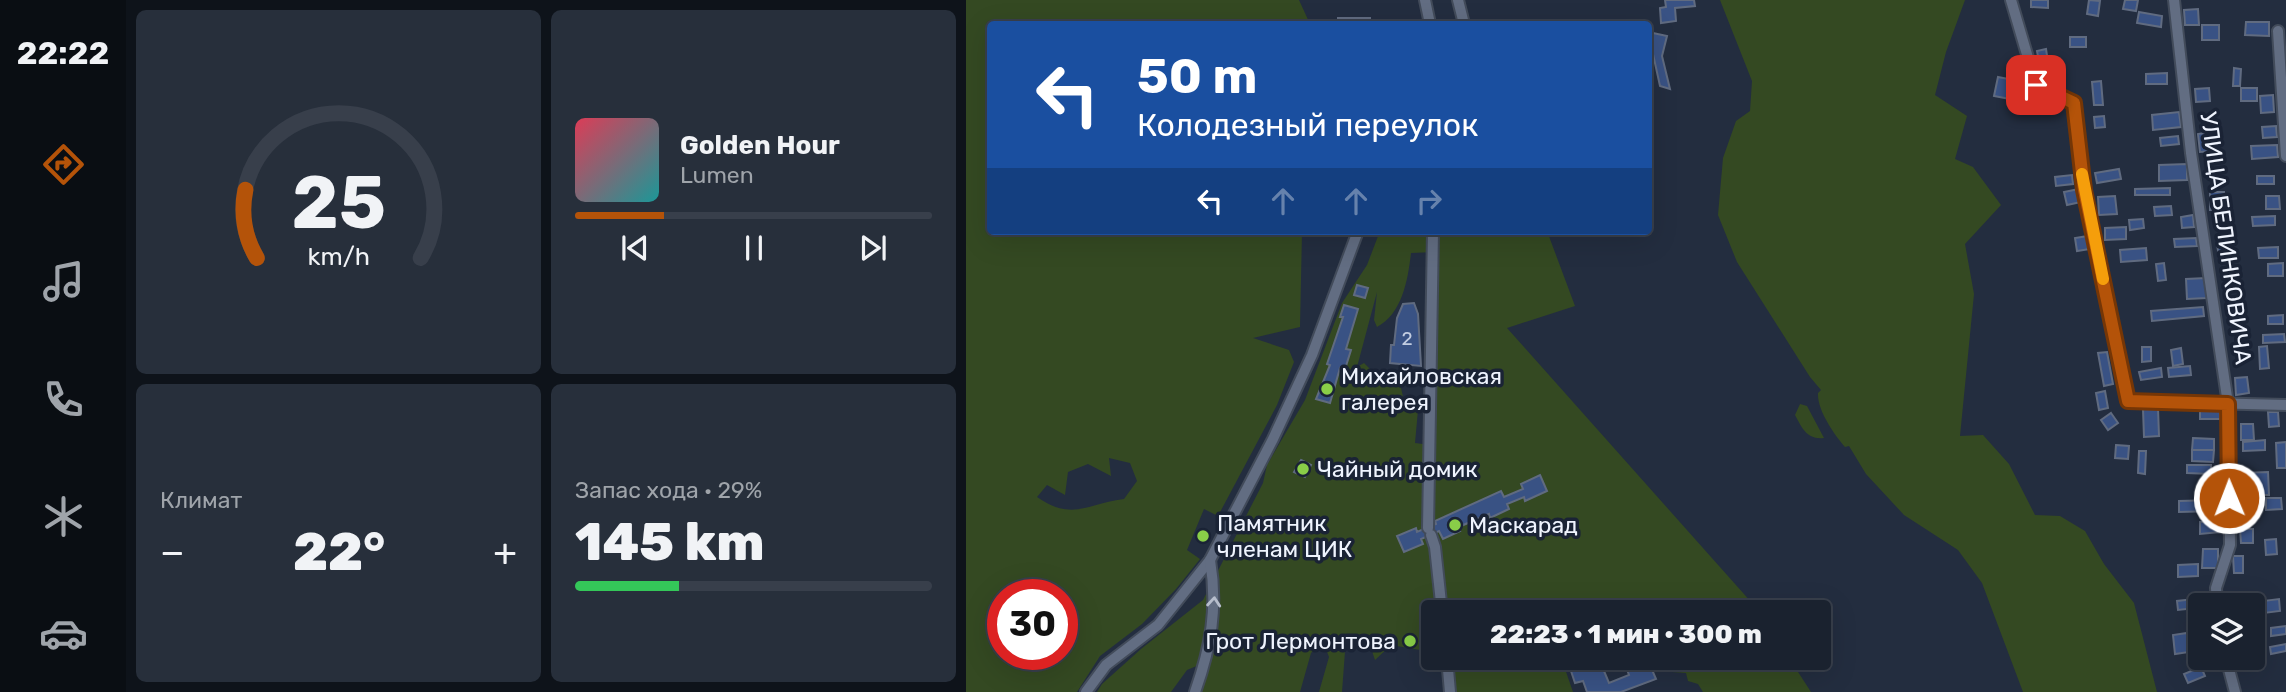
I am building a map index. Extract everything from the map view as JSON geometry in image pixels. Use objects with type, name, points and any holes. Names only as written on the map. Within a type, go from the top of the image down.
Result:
[{"type":"street","points":[[1425,0],[1429,21]]},
{"type":"street","points":[[1458,0],[1463,21]]},
{"type":"street","points":[[2011,0],[2036,85],[2074,103],[2084,190],[2128,401],[2286,405]]},
{"type":"street","name":"УЛИЦА БЕЛИНКОВИЧА","points":[[2174,0],[2191,153],[2228,404],[2230,545],[2216,593]]},
{"type":"street","points":[[2278,31],[2286,156]]},
{"type":"street","points":[[1086,692],[1106,665],[1158,625],[1210,560],[1273,439],[1311,355],[1357,235]]},
{"type":"street","points":[[1347,261],[1362,235]]},
{"type":"street","points":[[1433,235],[1430,291],[1430,531],[1435,547],[1441,600]]},
{"type":"street","points":[[1195,692],[1208,651],[1216,595],[1210,560]]},
{"type":"street","points":[[1448,670],[1450,692]]},
{"type":"street","points":[[2229,670],[2235,692]]},
{"type":"green space","points":[[966,0],[1299,0],[1309,21],[987,21],[987,235],[1302,235],[1300,327],[1253,338],[1289,350],[1294,362],[1277,405],[1218,516],[1204,509],[1187,550],[1200,559],[1142,624],[1100,656],[1077,692],[966,692]],"holes":[[[1109,458],[1130,463],[1137,481],[1124,499],[1080,509],[1061,508],[1037,497],[1047,485],[1065,495],[1068,472],[1088,464],[1111,476]]]},
{"type":"green space","points":[[1720,0],[1965,0],[1946,52],[1935,95],[1967,116],[1955,159],[1973,167],[2001,205],[1965,244],[1974,294],[1960,436],[1983,435],[2009,464],[2035,515],[2060,516],[2085,531],[2104,564],[2134,603],[2157,692],[2023,692],[1982,583],[1958,550],[1904,515],[1866,474],[1849,446],[1845,447],[1831,429],[1818,400],[1821,390],[1737,262],[1718,215],[1723,158],[1736,121],[1750,111],[1752,81]]},
{"type":"green space","points":[[1378,235],[1548,235],[1575,306],[1507,328],[1749,600],[1421,600],[1421,650],[1391,645],[1375,660],[1369,642],[1360,644],[1355,639],[1346,638],[1342,692],[1319,692],[1329,657],[1326,649],[1318,646],[1311,653],[1300,692],[1195,692],[1199,665],[1187,670],[1171,692],[1097,692],[1102,684],[1141,649],[1203,600],[1263,483],[1267,465],[1305,400],[1342,303],[1367,265]],"holes":[[[1435,252],[1438,296],[1433,431],[1430,439],[1423,444],[1415,443],[1418,410],[1404,401],[1401,388],[1378,377],[1364,363],[1357,367],[1377,292],[1374,320],[1377,327],[1386,321],[1398,305],[1406,285],[1411,253]]]},
{"type":"green space","points":[[1800,404],[1807,406],[1824,438],[1813,437],[1803,429],[1795,415]]},
{"type":"green space","points":[[1451,670],[1565,670],[1573,692],[1453,692]]},
{"type":"green space","points":[[1797,670],[1811,692],[1703,692],[1698,684],[1688,681],[1686,673],[1658,671]]},
{"type":"building","points":[[1665,0],[1694,0],[1695,6],[1675,8],[1676,21],[1661,23],[1660,8],[1666,7]]},
{"type":"building","points":[[2031,0],[2048,0],[2048,8],[2031,7]]},
{"type":"building","points":[[2089,0],[2100,1],[2098,16],[2087,14]]},
{"type":"building","points":[[2125,0],[2138,0],[2136,11],[2123,9]]},
{"type":"building","points":[[2198,9],[2199,25],[2185,25],[2184,10]]},
{"type":"building","points":[[2139,12],[2162,16],[2161,27],[2137,23]]},
{"type":"building","points":[[1338,18],[1370,18],[1370,21],[1338,21]]},
{"type":"building","points":[[2246,22],[2269,22],[2269,36],[2245,35]]},
{"type":"building","points":[[2202,25],[2219,25],[2219,40],[2202,40]]},
{"type":"building","points":[[1653,33],[1667,36],[1662,56],[1670,89],[1660,86],[1652,54]]},
{"type":"building","points":[[2070,37],[2086,37],[2086,47],[2070,47]]},
{"type":"building","points":[[2046,49],[2051,82],[2043,83],[2037,51]]},
{"type":"building","points":[[2234,68],[2241,69],[2240,86],[2233,86]]},
{"type":"building","points":[[2167,73],[2167,84],[2146,84],[2146,74]]},
{"type":"building","points":[[1998,77],[2014,80],[2010,99],[1994,96]]},
{"type":"building","points":[[2101,81],[2103,105],[2094,105],[2092,82]]},
{"type":"building","points":[[2209,88],[2210,101],[2196,102],[2195,89]]},
{"type":"building","points":[[2241,88],[2257,88],[2257,101],[2241,101]]},
{"type":"building","points":[[2273,95],[2274,112],[2261,113],[2260,96]]},
{"type":"building","points":[[2179,112],[2181,127],[2153,130],[2152,115]]},
{"type":"building","points":[[2104,116],[2105,127],[2095,128],[2094,117]]},
{"type":"building","points":[[2276,126],[2277,137],[2263,138],[2262,127]]},
{"type":"building","points":[[2211,132],[2213,151],[2200,152],[2198,134]]},
{"type":"building","points":[[2178,136],[2179,144],[2161,146],[2160,138]]},
{"type":"building","points":[[2277,145],[2278,157],[2252,159],[2251,146]]},
{"type":"building","points":[[2187,164],[2187,180],[2159,181],[2159,165]]},
{"type":"building","points":[[2119,169],[2121,179],[2097,183],[2095,173]]},
{"type":"building","points":[[2072,175],[2073,184],[2056,186],[2055,177]]},
{"type":"building","points":[[2257,176],[2274,176],[2274,184],[2257,184]]},
{"type":"building","points":[[2170,188],[2170,195],[2135,195],[2135,189]]},
{"type":"building","points":[[2079,189],[2081,202],[2067,205],[2064,192]]},
{"type":"building","points":[[2210,192],[2224,192],[2225,210],[2210,210]]},
{"type":"building","points":[[2115,196],[2117,214],[2099,215],[2098,197]]},
{"type":"building","points":[[2266,196],[2279,196],[2280,209],[2266,209]]},
{"type":"building","points":[[2171,206],[2172,215],[2155,216],[2154,207]]},
{"type":"building","points":[[2193,215],[2194,227],[2182,228],[2181,217]]},
{"type":"building","points":[[2275,216],[2275,225],[2253,226],[2252,217]]},
{"type":"building","points":[[2143,219],[2144,228],[2130,230],[2129,220]]},
{"type":"building","points":[[2126,227],[2126,239],[2105,240],[2105,228]]},
{"type":"building","points":[[2088,236],[2090,249],[2077,251],[2075,238]]},
{"type":"building","points":[[2196,238],[2197,246],[2175,247],[2174,239]]},
{"type":"building","points":[[2223,243],[2226,261],[2220,263],[2217,244]]},
{"type":"building","points":[[2278,247],[2278,258],[2259,258],[2258,248]]},
{"type":"building","points":[[2146,248],[2147,260],[2121,262],[2120,250]]},
{"type":"building","points":[[2164,263],[2166,280],[2158,281],[2156,264]]},
{"type":"building","points":[[2283,263],[2283,276],[2268,276],[2268,264]]},
{"type":"building","points":[[2206,278],[2207,298],[2187,299],[2186,279]]},
{"type":"building","points":[[1357,285],[1368,288],[1365,298],[1354,295]]},
{"type":"building","points":[[1414,303],[1418,314],[1421,366],[1390,363],[1397,318],[1403,304]]},
{"type":"building","points":[[1344,305],[1358,309],[1346,349],[1351,350],[1345,369],[1340,368],[1330,403],[1316,399],[1330,365],[1327,364],[1343,317],[1340,317]]},
{"type":"building","points":[[2203,307],[2204,316],[2152,321],[2151,311]]},
{"type":"building","points":[[2244,309],[2245,320],[2230,322],[2229,310]]},
{"type":"building","points":[[2283,315],[2283,324],[2268,324],[2268,316]]},
{"type":"building","points":[[2284,334],[2285,342],[2263,343],[2263,335]]},
{"type":"building","points":[[2267,346],[2269,368],[2260,369],[2259,347]]},
{"type":"building","points":[[2142,347],[2151,347],[2151,361],[2142,362]]},
{"type":"building","points":[[2181,348],[2183,364],[2173,366],[2171,350]]},
{"type":"building","points":[[2107,352],[2113,384],[2104,386],[2098,353]]},
{"type":"building","points":[[2190,366],[2191,375],[2169,377],[2168,368]]},
{"type":"building","points":[[2161,368],[2162,377],[2141,380],[2139,372]]},
{"type":"building","points":[[2247,377],[2249,393],[2236,395],[2235,378]]},
{"type":"building","points":[[2105,391],[2108,408],[2099,410],[2096,393]]},
{"type":"building","points":[[2200,407],[2220,407],[2220,419],[2200,419]]},
{"type":"building","points":[[2158,408],[2159,436],[2144,437],[2143,409]]},
{"type":"building","points":[[2268,412],[2278,412],[2279,426],[2269,427]]},
{"type":"building","points":[[2111,413],[2118,423],[2108,430],[2101,420]]},
{"type":"building","points":[[2241,424],[2253,424],[2254,440],[2241,440]]},
{"type":"building","points":[[2193,438],[2214,439],[2214,450],[2192,450]]},
{"type":"building","points":[[2265,440],[2265,450],[2243,451],[2243,442]]},
{"type":"building","points":[[2286,442],[2286,468],[2277,468],[2276,443]]},
{"type":"building","points":[[2116,445],[2129,446],[2128,459],[2115,458]]},
{"type":"building","points":[[2192,450],[2214,450],[2213,462],[2192,461]]},
{"type":"building","points":[[2139,451],[2146,451],[2145,474],[2138,473]]},
{"type":"building","name":"Чайный домик","points":[[1301,460],[1311,465],[1305,477],[1294,472]]},
{"type":"building","points":[[2187,465],[2211,465],[2211,474],[2187,473]]},
{"type":"building","points":[[2268,472],[2269,495],[2242,495],[2242,473]]},
{"type":"building","points":[[1540,475],[1547,491],[1525,501],[1524,497],[1507,504],[1509,509],[1490,518],[1489,514],[1461,526],[1458,528],[1460,531],[1443,539],[1439,531],[1421,539],[1423,544],[1404,552],[1397,536],[1436,524],[1435,521],[1501,491],[1504,497],[1523,489],[1521,484]]},
{"type":"building","points":[[2266,498],[2281,498],[2282,509],[2266,510]]},
{"type":"building","points":[[2257,499],[2257,513],[2242,514],[2241,500]]},
{"type":"building","points":[[2216,500],[2216,511],[2179,512],[2179,501]]},
{"type":"building","points":[[2220,521],[2220,532],[2200,534],[2200,522]]},
{"type":"building","points":[[2240,529],[2253,529],[2253,543],[2241,543]]},
{"type":"building","points":[[2276,539],[2277,554],[2266,555],[2265,540]]},
{"type":"building","points":[[2203,549],[2218,549],[2218,568],[2202,568]]},
{"type":"building","points":[[2233,556],[2243,556],[2243,573],[2234,573]]},
{"type":"building","points":[[2198,564],[2198,576],[2178,577],[2178,565]]},
{"type":"building","points":[[2279,599],[2280,611],[2265,613],[2265,601]]},
{"type":"building","points":[[2188,600],[2188,609],[2178,610],[2177,601]]},
{"type":"building","points":[[2286,626],[2286,634],[2271,636],[2271,628]]},
{"type":"building","points":[[2187,633],[2188,652],[2175,654],[2173,635]]},
{"type":"building","points":[[2286,644],[2286,651],[2271,654],[2270,647]]},
{"type":"building","points":[[1571,670],[1607,670],[1604,671],[1609,683],[1629,675],[1627,670],[1652,670],[1656,679],[1621,692],[1587,692],[1583,681],[1575,683]]},
{"type":"building","points":[[2202,670],[2205,676],[2188,683],[2184,674]]},
{"type":"slow traffic","points":[[2082,174],[2103,279]]},
{"type":"place","name":"Михайловская галерея","points":[[1327,389]]},
{"type":"place","name":"Чайный домик","points":[[1303,469]]},
{"type":"place","name":"Маскарад","points":[[1455,525]]},
{"type":"place","name":"Памятник членам ЦИК","points":[[1203,536]]},
{"type":"place","name":"Грот Лермонтова","points":[[1410,641]]},
{"type":"route","points":[[2036,85],[2074,103],[2084,190],[2128,401],[2228,404],[2229,498]]}]
